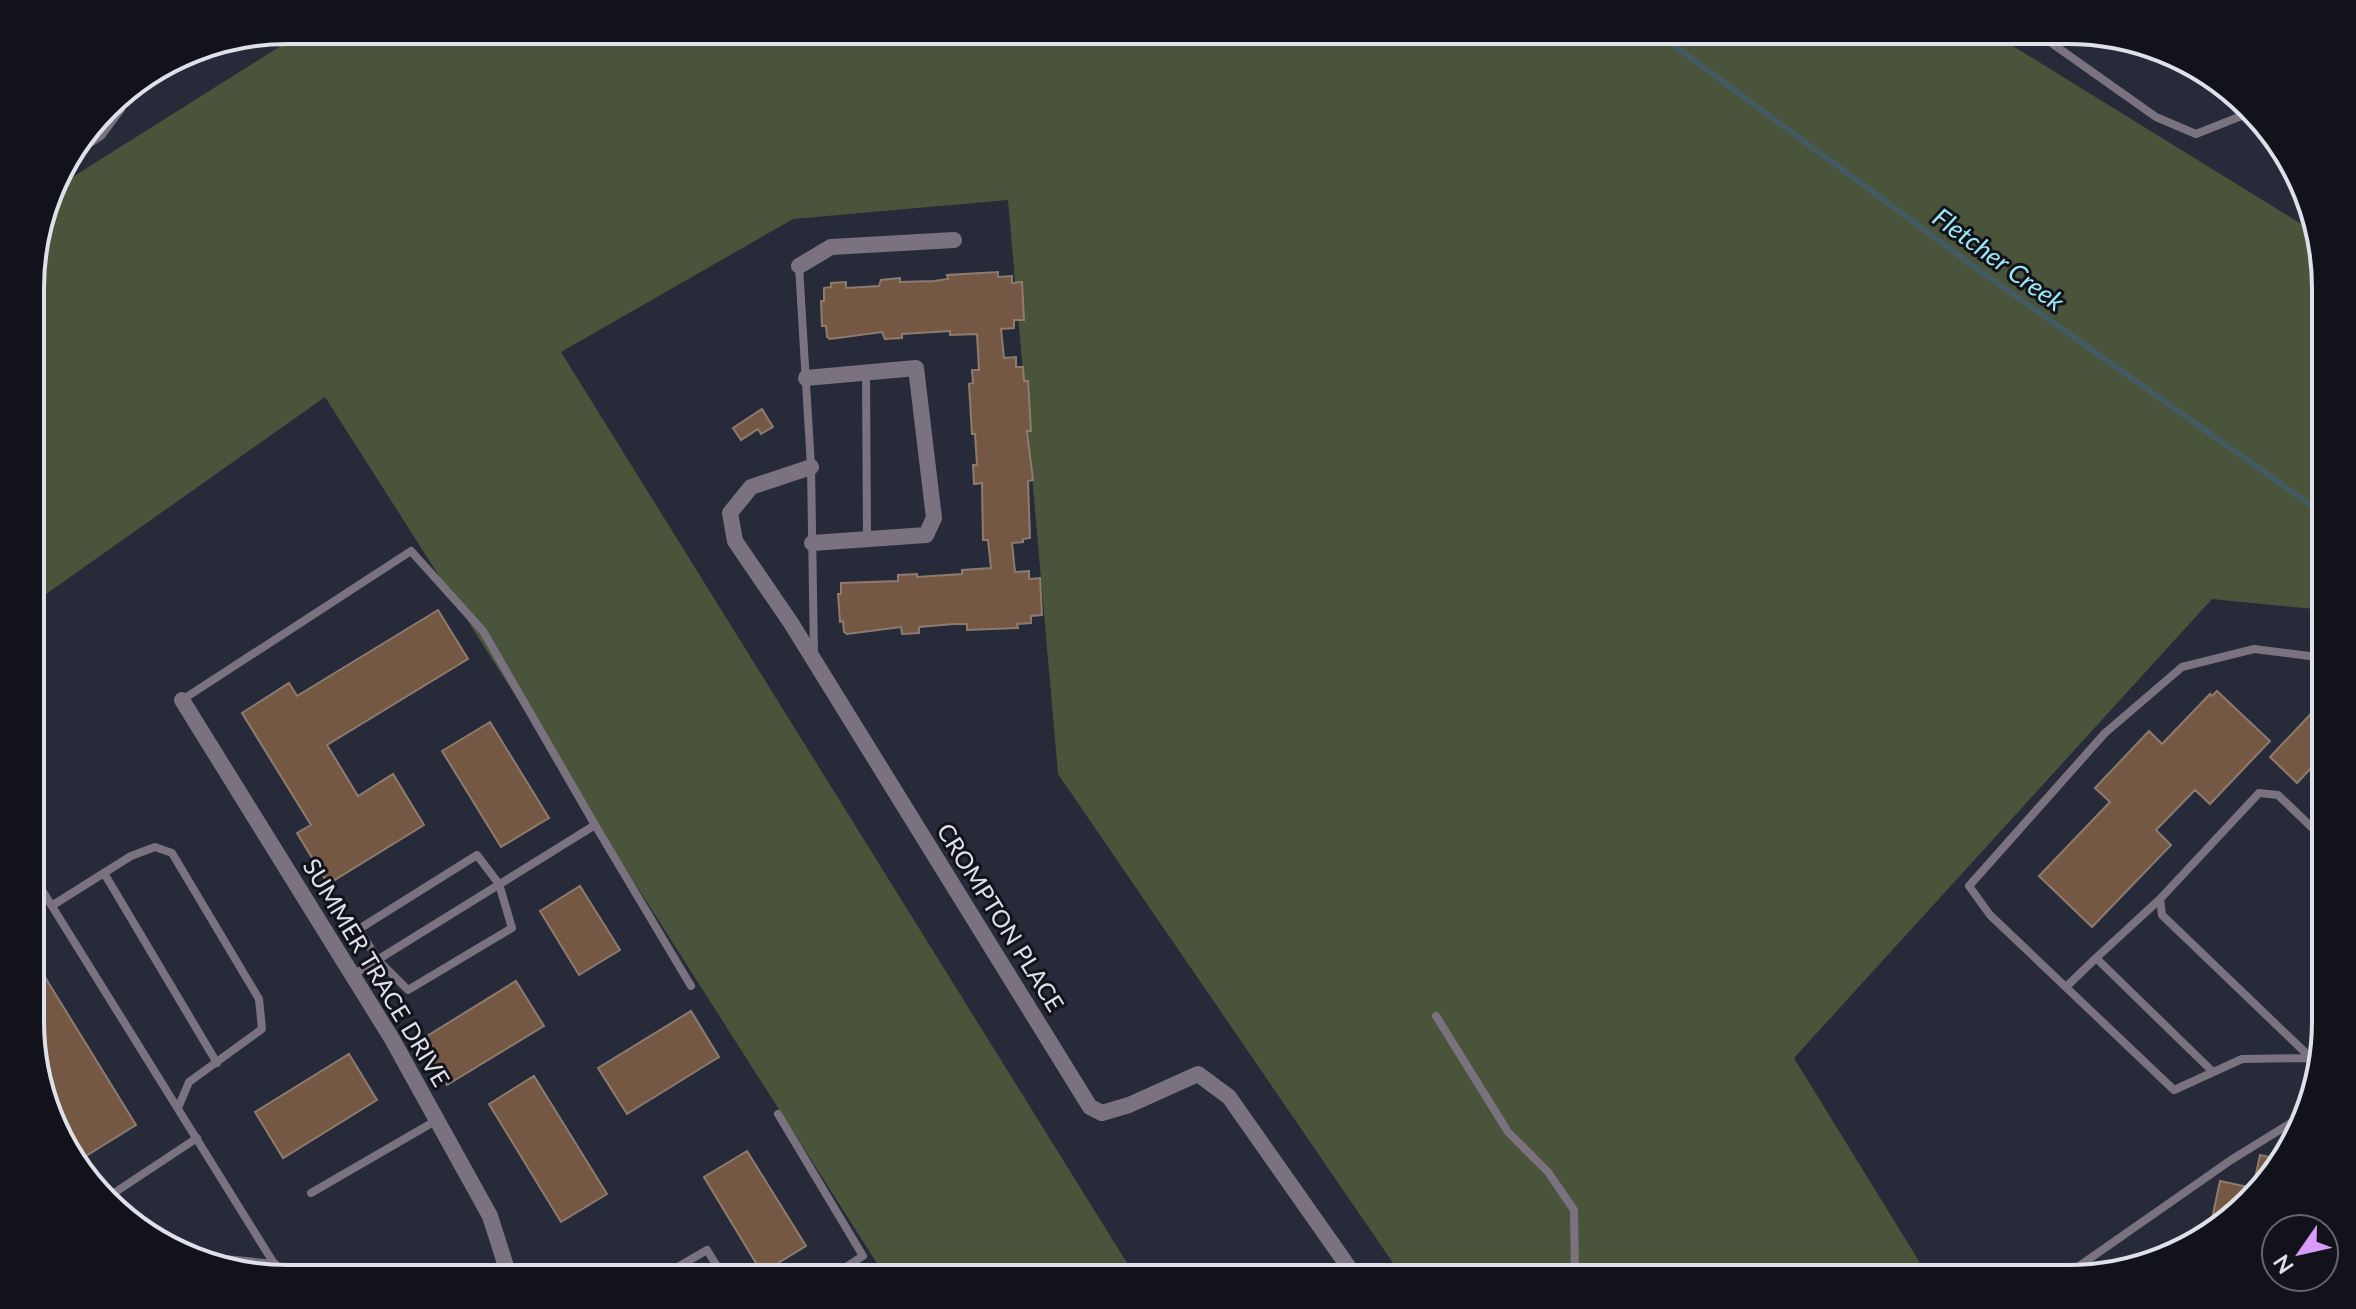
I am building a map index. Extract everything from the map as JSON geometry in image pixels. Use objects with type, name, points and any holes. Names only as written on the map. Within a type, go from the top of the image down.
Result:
[{"type":"street","points":[[799,266],[831,247],[954,240]]},
{"type":"street","points":[[806,378],[916,368],[934,518],[926,535],[812,543]]},
{"type":"street","name":"CROMPTON PLACE","points":[[811,467],[751,487],[730,513],[735,541],[814,660],[1090,1107],[1102,1113],[1129,1105],[1198,1074],[1229,1097],[1347,1264]]},
{"type":"street","name":"SUMMER TRACE DRIVE","points":[[182,700],[392,1039],[490,1216],[506,1265]]},
{"type":"lane","points":[[2053,44],[2156,117],[2196,134],[2240,116]]},
{"type":"lane","points":[[95,140],[115,117]]},
{"type":"lane","points":[[799,266],[811,467],[814,660]]},
{"type":"lane","points":[[866,373],[867,539]]},
{"type":"lane","points":[[182,700],[411,551],[483,631],[691,986]]},
{"type":"lane","points":[[2308,1058],[2242,1059],[2174,1090],[1990,915],[1969,886],[2105,733],[2182,667],[2254,649],[2311,656]]},
{"type":"lane","points":[[2066,987],[2160,899],[2259,793],[2278,795],[2311,827]]},
{"type":"lane","points":[[353,975],[595,825]]},
{"type":"lane","points":[[53,905],[131,856],[155,847],[172,853],[259,999],[262,1029],[189,1082],[178,1108]]},
{"type":"lane","points":[[477,855],[499,884],[512,928],[408,990],[378,960],[359,929],[477,855]]},
{"type":"lane","points":[[104,873],[217,1063]]},
{"type":"lane","points":[[44,892],[275,1264]]},
{"type":"lane","points":[[2160,899],[2162,915],[2309,1056]]},
{"type":"lane","points":[[2096,958],[2212,1071]]},
{"type":"lane","points":[[1436,1016],[1508,1132],[1548,1172],[1574,1210],[1575,1264]]},
{"type":"lane","points":[[778,1114],[863,1256],[849,1265]]},
{"type":"lane","points":[[311,1193],[437,1120]]},
{"type":"lane","points":[[2082,1264],[2231,1160],[2288,1125]]},
{"type":"lane","points":[[115,1192],[197,1138]]},
{"type":"lane","points":[[682,1265],[707,1250],[716,1265]]},
{"type":"lane","points":[[246,1261],[275,1264]]},
{"type":"green space","points":[[283,44],[2010,44],[2303,225],[2311,272],[2311,609],[2212,599],[1794,1058],[1921,1264],[1394,1264],[1058,774],[1008,200],[793,219],[561,352],[1128,1265],[878,1265],[325,397],[44,596],[46,256],[52,225],[71,178]]},
{"type":"building","points":[[998,272],[998,277],[1012,276],[1012,283],[1022,282],[1024,320],[1014,320],[1014,328],[1001,329],[1004,358],[1016,357],[1016,367],[1023,367],[1024,381],[1028,381],[1031,431],[1027,431],[1033,480],[1028,481],[1030,538],[1012,543],[1015,572],[1029,571],[1029,579],[1040,578],[1042,615],[1031,616],[1031,623],[1017,624],[1018,628],[967,630],[967,624],[954,624],[919,627],[919,633],[902,634],[901,627],[847,634],[843,621],[840,622],[838,594],[841,594],[841,583],[898,581],[898,575],[962,574],[962,570],[991,568],[988,540],[983,540],[982,483],[974,484],[973,465],[977,465],[969,384],[973,383],[972,370],[979,370],[977,334],[950,335],[950,331],[902,334],[902,338],[885,339],[882,332],[830,339],[826,326],[822,326],[824,288],[831,287],[831,283],[846,282],[846,288],[879,286],[881,280],[934,281],[948,279],[947,275]]},
{"type":"building","points":[[762,409],[773,427],[761,434],[758,429],[741,440],[733,428]]},
{"type":"building","points":[[438,610],[468,659],[327,745],[358,796],[393,774],[424,825],[328,884],[297,833],[311,825],[242,713],[289,683],[297,696]]},
{"type":"building","points":[[2217,691],[2270,741],[2210,804],[2195,790],[2156,830],[2171,845],[2092,927],[2039,876],[2110,802],[2095,788],[2149,731],[2162,744],[2210,694],[2212,696]]},
{"type":"building","points":[[2311,714],[2311,768],[2297,783],[2270,757]]},
{"type":"building","points":[[490,722],[549,818],[501,847],[442,751]]},
{"type":"building","points":[[580,886],[620,950],[579,975],[540,911]]},
{"type":"building","points":[[44,976],[136,1125],[85,1156],[69,1129],[49,1068],[44,1021]]},
{"type":"building","points":[[516,981],[544,1026],[447,1085],[419,1041]]},
{"type":"building","points":[[691,1011],[719,1057],[627,1114],[598,1068]]},
{"type":"building","points":[[349,1054],[377,1100],[283,1158],[255,1112]]},
{"type":"building","points":[[534,1076],[607,1194],[561,1222],[489,1104]]},
{"type":"building","points":[[747,1151],[806,1246],[775,1265],[757,1265],[704,1177]]},
{"type":"building","points":[[2260,1155],[2270,1157],[2262,1169],[2256,1176]]},
{"type":"building","points":[[2220,1181],[2246,1187],[2212,1217]]},
{"type":"waterway","name":"Fletcher Creek","points":[[1672,44],[1965,260],[2311,505]]}]
